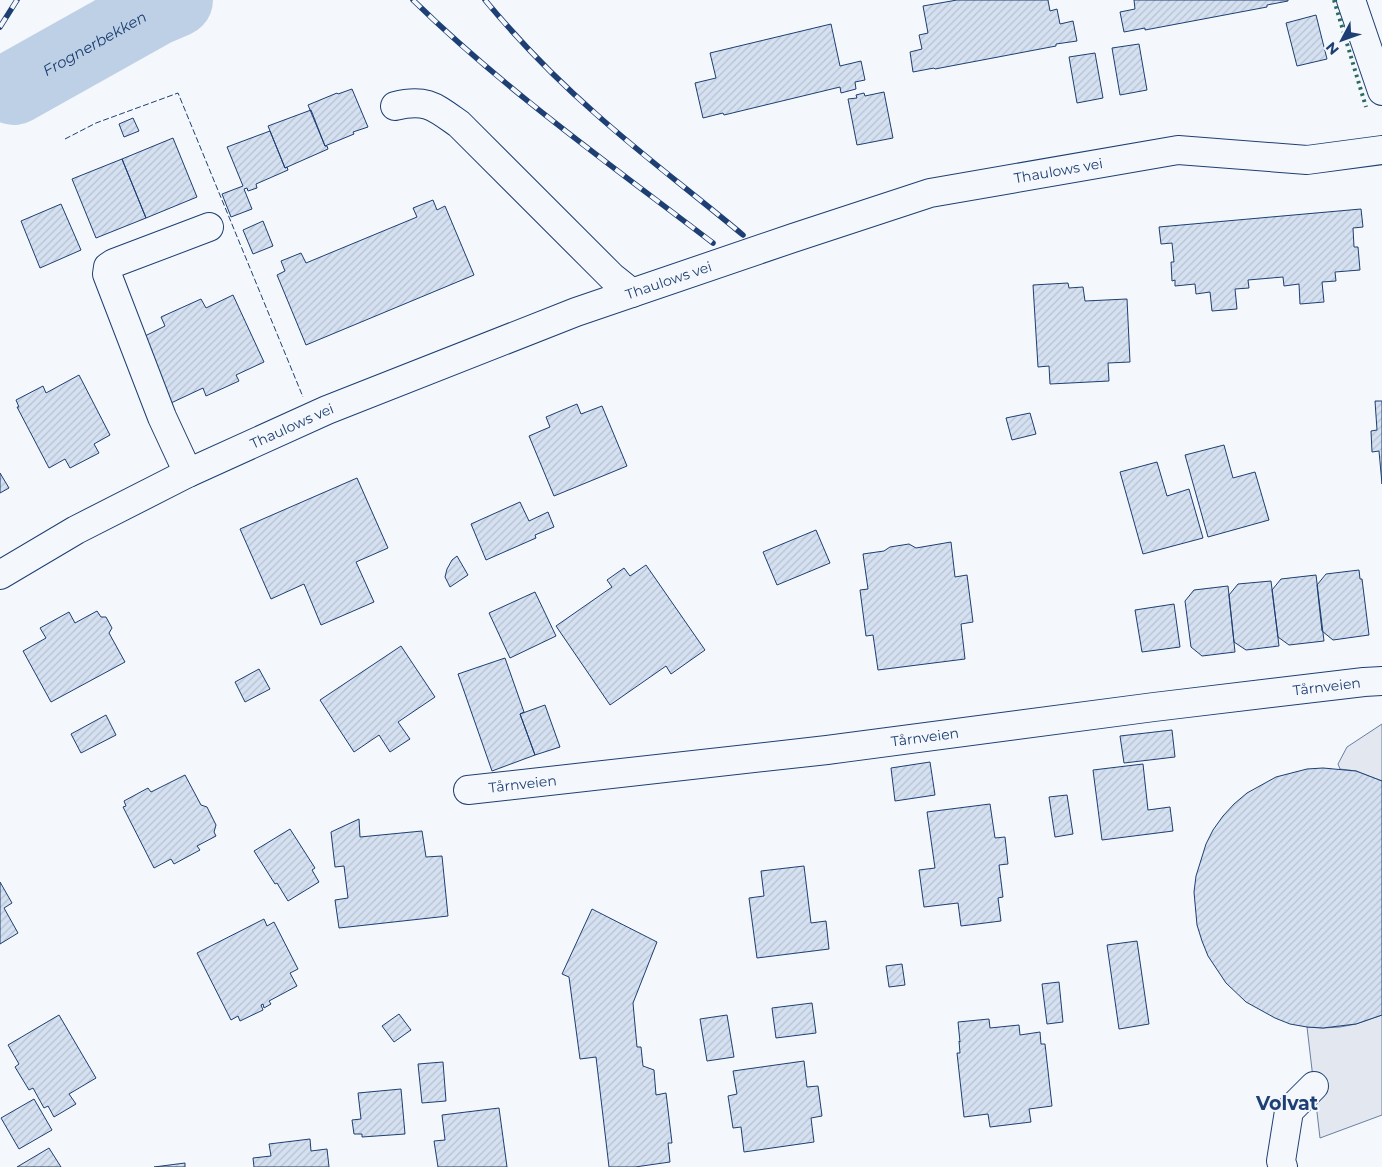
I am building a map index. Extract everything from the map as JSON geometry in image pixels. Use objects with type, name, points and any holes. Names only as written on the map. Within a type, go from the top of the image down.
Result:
[{"type":"street","points":[[1351,0],[1382,91]]},
{"type":"street","points":[[395,106],[410,102],[424,104],[440,111],[459,124],[612,277],[632,293]]},
{"type":"street","name":"Thaulows vei","points":[[0,575],[76,530],[188,473],[327,410],[576,312],[930,193],[1178,150],[1307,160],[1382,150]]},
{"type":"street","points":[[188,473],[162,417],[107,274],[108,268],[114,263],[209,227]]},
{"type":"street","name":"Tårnveien","points":[[468,790],[828,750],[1154,707],[1382,681]]},
{"type":"street","points":[[1283,1167],[1282,1161],[1289,1111],[1314,1086]]},
{"type":"shaded area","points":[[1382,724],[1382,781],[1356,771],[1340,769],[1338,764],[1347,747]]},
{"type":"shaded area","points":[[1382,1015],[1382,1115],[1320,1138],[1307,1027],[1340,1027],[1356,1024]]},
{"type":"building","points":[[957,0],[1048,0],[1050,11],[1057,9],[1060,24],[1073,21],[1077,41],[913,72],[910,52],[922,49],[919,35],[928,33],[923,6]]},
{"type":"building","points":[[1134,0],[1288,1],[1267,5],[1267,7],[1145,30],[1145,28],[1124,32],[1120,12],[1135,9]]},
{"type":"building","points":[[1316,15],[1327,59],[1297,66],[1286,23]]},
{"type":"building","points":[[831,24],[840,66],[861,61],[865,80],[855,82],[856,89],[841,93],[840,87],[724,115],[723,113],[703,118],[695,83],[716,78],[710,53]]},
{"type":"building","points":[[1139,44],[1147,90],[1120,95],[1112,48]]},
{"type":"building","points":[[1095,53],[1103,98],[1077,103],[1069,57]]},
{"type":"building","points":[[352,89],[368,127],[325,146],[308,105]]},
{"type":"building","points":[[884,92],[893,138],[857,145],[848,99],[857,98],[856,95],[864,93],[865,96]]},
{"type":"building","points":[[311,110],[325,146],[328,149],[285,168],[268,126]]},
{"type":"building","points":[[133,118],[139,131],[124,137],[119,124]]},
{"type":"building","points":[[270,131],[285,168],[287,167],[288,170],[256,184],[257,188],[248,191],[247,188],[244,189],[252,209],[231,217],[222,194],[243,186],[227,147]]},
{"type":"building","points":[[173,138],[197,197],[146,218],[122,159]]},
{"type":"building","points":[[122,159],[146,218],[96,238],[72,179]]},
{"type":"building","points":[[433,200],[437,210],[445,206],[474,275],[306,345],[277,275],[285,271],[281,261],[301,253],[306,263],[417,217],[413,208]]},
{"type":"building","points":[[61,204],[81,250],[40,268],[21,221]]},
{"type":"building","points":[[1361,209],[1363,227],[1353,228],[1354,247],[1358,247],[1360,270],[1335,272],[1336,281],[1322,282],[1324,302],[1300,304],[1299,284],[1284,286],[1283,277],[1248,280],[1249,288],[1235,289],[1237,309],[1212,311],[1210,292],[1196,294],[1195,284],[1175,286],[1175,280],[1172,281],[1171,262],[1174,262],[1172,243],[1161,244],[1159,227]]},
{"type":"building","points":[[263,221],[273,246],[253,254],[243,230]]},
{"type":"building","points":[[1068,283],[1069,288],[1083,287],[1085,301],[1127,299],[1130,362],[1108,363],[1109,381],[1050,384],[1049,366],[1038,367],[1033,285]]},
{"type":"building","points":[[233,295],[264,362],[236,375],[239,381],[206,396],[203,388],[171,403],[141,338],[165,326],[161,317],[201,299],[206,308]]},
{"type":"building","points":[[79,375],[110,435],[94,444],[99,453],[70,468],[65,459],[49,468],[17,407],[19,407],[16,400],[43,386],[46,393]]},
{"type":"building","points":[[1375,401],[1382,401],[1382,484],[1379,451],[1372,452],[1371,431],[1377,430]]},
{"type":"building","points":[[577,404],[581,414],[602,406],[627,466],[554,496],[529,436],[550,427],[546,417]]},
{"type":"building","points":[[1030,413],[1036,434],[1012,440],[1006,418]]},
{"type":"building","points":[[1224,445],[1233,478],[1255,472],[1269,520],[1208,537],[1185,455]]},
{"type":"building","points":[[1157,462],[1167,496],[1189,489],[1203,538],[1143,554],[1120,472]]},
{"type":"building","points":[[0,473],[9,488],[0,493]]},
{"type":"building","points":[[357,478],[388,548],[356,562],[374,602],[321,625],[304,584],[271,599],[240,529]]},
{"type":"building","points":[[520,502],[529,521],[548,512],[554,527],[535,535],[536,538],[486,560],[471,524]]},
{"type":"building","points":[[816,530],[830,563],[777,585],[763,552]]},
{"type":"building","points":[[951,542],[955,577],[967,575],[973,622],[961,624],[965,659],[878,670],[873,635],[866,636],[860,590],[868,589],[863,554],[884,551],[890,547],[909,544],[916,548]]},
{"type":"building","points":[[457,556],[468,575],[450,587],[445,577],[452,560]]},
{"type":"building","points":[[646,565],[705,650],[671,674],[666,666],[610,705],[556,626],[612,587],[607,580],[624,568],[630,576]]},
{"type":"building","points":[[1359,570],[1360,579],[1362,579],[1369,635],[1333,640],[1322,631],[1317,585],[1326,574]]},
{"type":"building","points":[[1316,575],[1324,641],[1289,645],[1278,637],[1272,590],[1281,579]]},
{"type":"building","points":[[1271,581],[1279,646],[1246,650],[1234,642],[1229,595],[1238,584]]},
{"type":"building","points":[[1228,586],[1235,652],[1202,656],[1191,647],[1185,601],[1194,590]]},
{"type":"building","points":[[535,592],[556,636],[510,658],[489,613]]},
{"type":"building","points":[[1174,604],[1180,647],[1142,652],[1135,610]]},
{"type":"building","points":[[97,611],[101,617],[106,617],[112,628],[109,633],[125,662],[51,702],[23,651],[46,638],[40,628],[69,612],[75,623]]},
{"type":"building","points":[[401,646],[435,697],[398,722],[410,739],[390,752],[379,735],[354,752],[320,700]]},
{"type":"building","points":[[505,658],[524,712],[520,714],[535,755],[492,771],[458,674]]},
{"type":"building","points":[[259,669],[270,689],[245,702],[235,682]]},
{"type":"building","points":[[545,705],[560,747],[535,755],[520,714]]},
{"type":"building","points":[[106,715],[116,735],[81,753],[71,734]]},
{"type":"building","points":[[1172,730],[1175,757],[1124,763],[1120,736]]},
{"type":"building","points":[[930,762],[935,795],[895,801],[891,768]]},
{"type":"building","points":[[1143,764],[1148,810],[1170,807],[1173,831],[1102,840],[1093,770]]},
{"type":"building","points":[[1323,768],[1356,771],[1382,781],[1382,1015],[1356,1024],[1323,1028],[1290,1024],[1275,1018],[1246,1002],[1226,983],[1208,956],[1202,941],[1197,925],[1194,892],[1196,876],[1206,844],[1213,830],[1234,804],[1247,793],[1276,777],[1307,769]]},
{"type":"building","points":[[185,775],[201,805],[207,807],[216,825],[214,832],[216,836],[197,846],[200,850],[174,864],[171,859],[154,868],[123,807],[126,806],[124,801],[148,788],[151,792]]},
{"type":"building","points":[[1067,795],[1073,834],[1055,837],[1049,797]]},
{"type":"building","points":[[990,804],[995,838],[1005,837],[1008,864],[999,865],[1003,897],[998,898],[1001,921],[961,926],[958,903],[924,907],[919,870],[935,868],[927,812]]},
{"type":"building","points":[[359,819],[360,837],[422,831],[426,857],[442,856],[448,916],[339,928],[335,900],[348,898],[344,866],[335,867],[331,832]]},
{"type":"building","points":[[290,829],[315,868],[312,870],[319,882],[288,901],[254,851]]},
{"type":"building","points":[[804,866],[811,923],[826,921],[829,949],[757,958],[749,898],[764,896],[761,871]]},
{"type":"building","points":[[0,882],[12,903],[4,908],[18,933],[0,944]]},
{"type":"building","points":[[592,909],[657,942],[633,1003],[637,1047],[641,1047],[643,1066],[654,1070],[656,1095],[666,1093],[672,1143],[668,1143],[670,1162],[635,1167],[609,1167],[596,1057],[580,1059],[569,977],[562,974]]},
{"type":"building","points":[[264,919],[267,926],[274,922],[298,969],[290,973],[297,986],[269,1001],[271,1004],[264,1008],[263,1004],[261,1005],[263,1010],[240,1021],[238,1016],[231,1020],[197,953]]},
{"type":"building","points":[[1137,941],[1149,1024],[1119,1029],[1107,945]]},
{"type":"building","points":[[902,964],[905,985],[889,987],[886,966]]},
{"type":"building","points":[[1059,982],[1063,1022],[1047,1024],[1042,984]]},
{"type":"building","points":[[812,1003],[816,1033],[776,1038],[772,1008]]},
{"type":"building","points":[[399,1014],[411,1030],[394,1042],[382,1026]]},
{"type":"building","points":[[59,1015],[96,1078],[69,1094],[76,1104],[54,1117],[48,1106],[44,1108],[33,1088],[29,1090],[15,1067],[19,1064],[8,1045]]},
{"type":"building","points":[[727,1015],[734,1057],[707,1061],[700,1019]]},
{"type":"building","points":[[989,1019],[990,1028],[1019,1025],[1020,1035],[1040,1032],[1041,1044],[1045,1044],[1052,1106],[1029,1109],[1031,1122],[990,1127],[988,1114],[964,1117],[957,1053],[960,1053],[958,1022]]},
{"type":"building","points":[[804,1061],[807,1087],[818,1086],[822,1116],[811,1118],[814,1142],[744,1152],[741,1127],[733,1128],[728,1096],[737,1094],[733,1071]]},
{"type":"building","points":[[443,1062],[446,1101],[422,1103],[418,1064]]},
{"type":"building","points":[[401,1089],[405,1134],[362,1137],[362,1134],[354,1134],[352,1120],[361,1119],[358,1093]]},
{"type":"building","points":[[34,1099],[52,1130],[19,1149],[1,1118]]},
{"type":"building","points":[[499,1108],[507,1167],[438,1167],[434,1141],[445,1140],[442,1115]]},
{"type":"building","points":[[310,1139],[311,1151],[327,1149],[329,1167],[254,1167],[253,1158],[271,1156],[269,1144]]},
{"type":"building","points":[[49,1148],[61,1167],[17,1167]]},
{"type":"building","points":[[185,1163],[185,1167],[154,1167]]},
{"type":"waterway","name":"Frognerbekken","points":[[14,88],[155,9],[176,0]]},
{"type":"railway","points":[[0,27],[17,0]]},
{"type":"railway","points":[[413,0],[521,96],[713,243]]},
{"type":"railway","points":[[485,0],[525,45],[581,101],[743,235]]},
{"type":"hedge","points":[[1334,0],[1366,107]]},
{"type":"fence","points":[[65,139],[96,123],[178,93],[303,397]]},
{"type":"district","name":"Volvat","points":[[1287,1103]]}]
